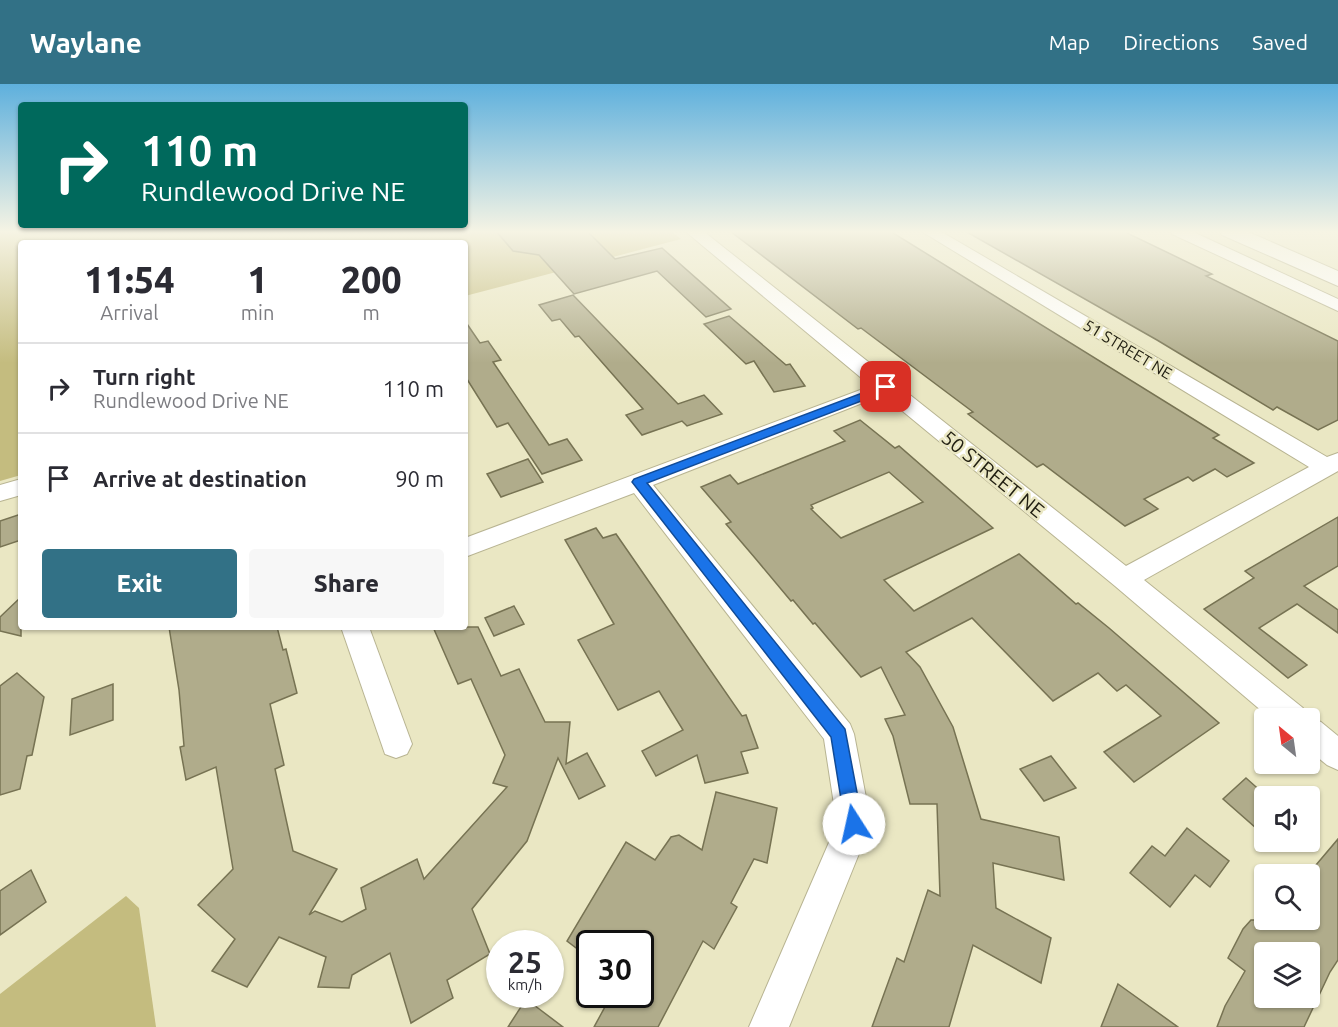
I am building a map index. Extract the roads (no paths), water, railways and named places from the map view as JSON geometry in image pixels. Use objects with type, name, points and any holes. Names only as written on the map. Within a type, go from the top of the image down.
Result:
[{"type":"street","name":"50 STREET NE","points":[[747,275],[1280,708]]},
{"type":"street","name":"51 STREET NE","points":[[1005,275],[1332,464]]},
{"type":"street","points":[[1272,275],[1338,306]]},
{"type":"street","points":[[468,547],[886,387]]},
{"type":"street","points":[[1124,579],[1332,464]]},
{"type":"street","points":[[638,482],[839,734],[854,824],[769,1027]]},
{"type":"street","points":[[0,493],[18,488]]},
{"type":"street","points":[[356,630],[396,744]]},
{"type":"street","points":[[1320,740],[1338,755]]}]
